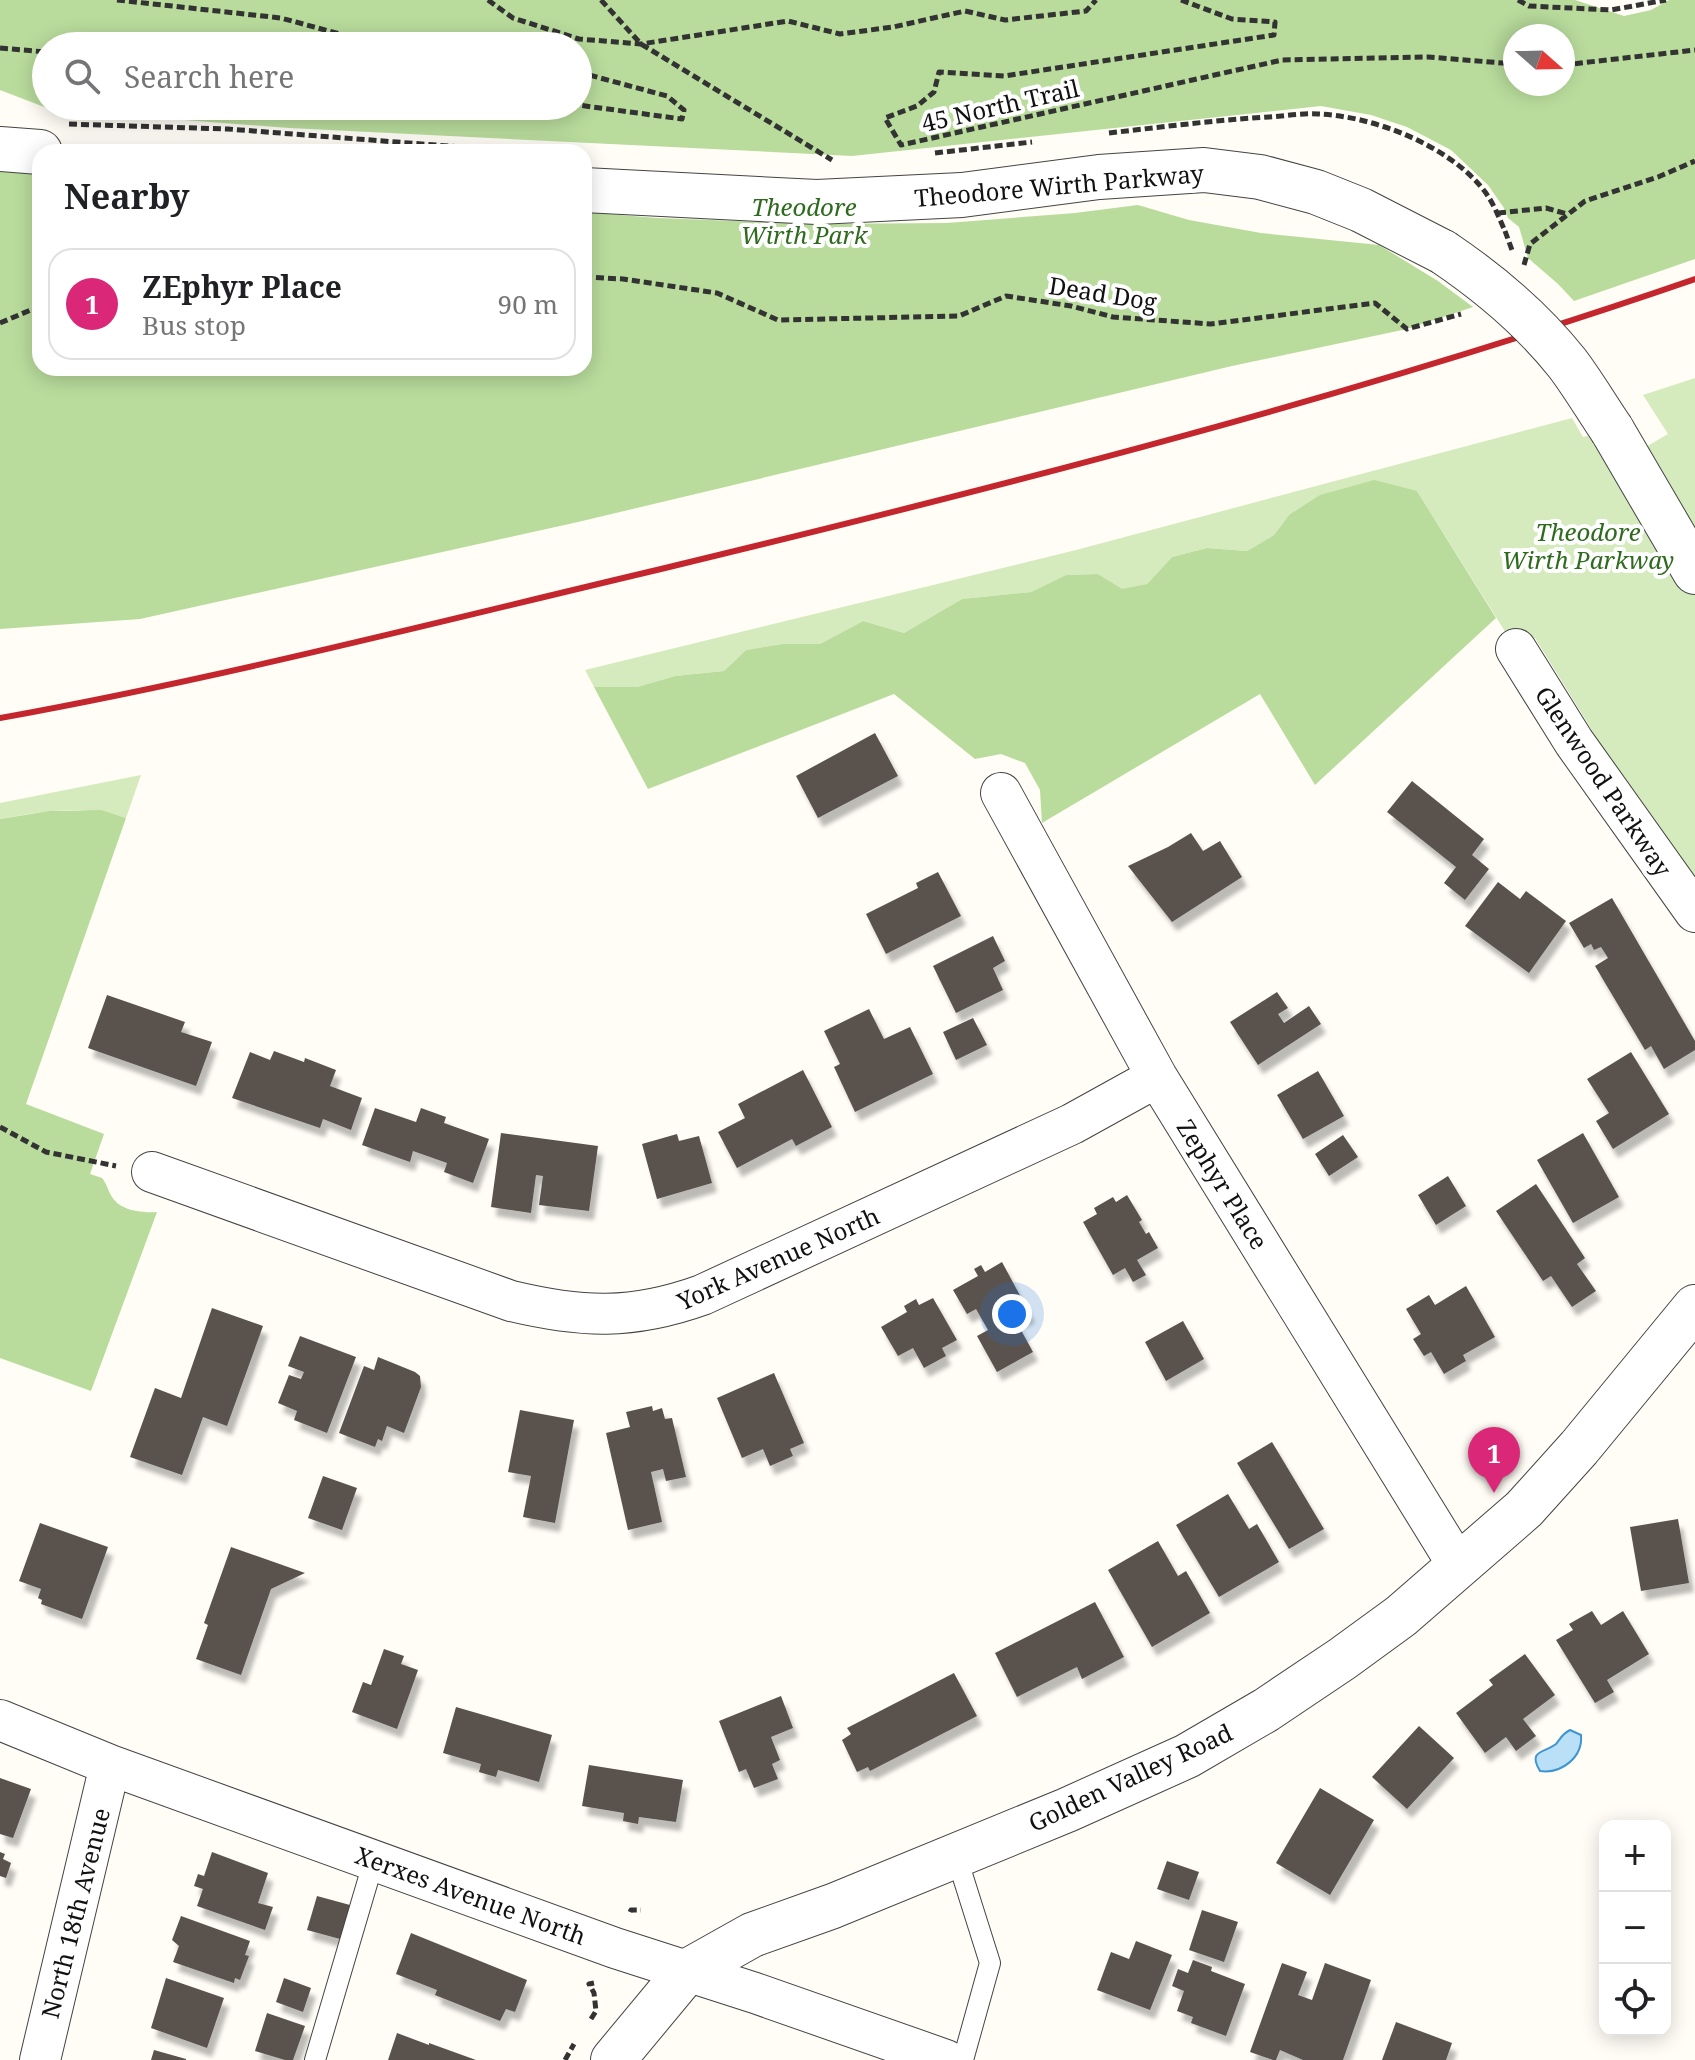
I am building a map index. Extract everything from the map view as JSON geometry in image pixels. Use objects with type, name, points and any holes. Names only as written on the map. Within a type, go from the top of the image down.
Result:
[{"type":"street","points":[[0,149],[52,138]]},
{"type":"street","name":"Theodore Wirth Parkway","points":[[592,190],[817,202],[962,195],[1099,177],[1204,170],[1260,177],[1316,192],[1361,210],[1443,252],[1476,274],[1519,311],[1567,363],[1612,430],[1695,572]]},
{"type":"street","name":"Glenwood Parkway","points":[[1516,649],[1574,742],[1695,912]]},
{"type":"street","name":"Zephyr Place","points":[[1001,793],[1157,1077],[1459,1567]]},
{"type":"street","name":"York Avenue North","points":[[152,1172],[511,1301],[557,1312],[611,1314],[672,1306],[754,1273],[1072,1124],[1157,1077]]},
{"type":"street","name":"Golden Valley Road","points":[[597,2047],[686,1972],[752,1935],[833,1906],[1067,1810],[1187,1756],[1266,1710],[1342,1659],[1401,1616],[1524,1509],[1579,1448],[1695,1307]]},
{"type":"street","name":"Xerxes Avenue North","points":[[0,1720],[110,1765],[686,1972],[755,1993],[898,2052],[946,2060]]},
{"type":"street","name":"North 18th Avenue","points":[[40,2060],[110,1765]]},
{"type":"lane","points":[[956,1855],[990,1963],[963,2060]]},
{"type":"lane","points":[[315,2060],[374,1860]]},
{"type":"path","points":[[117,0],[281,18],[332,32]]},
{"type":"path","points":[[488,0],[513,18],[557,32]]},
{"type":"path","points":[[601,0],[641,44],[838,164]]},
{"type":"path","points":[[592,40],[641,44],[788,21],[840,34],[893,27],[965,11],[1005,20],[1086,11],[1096,0]]},
{"type":"path","name":"45 North Trail","points":[[1181,0],[1232,19],[1275,22],[1274,35],[1004,76],[939,72],[934,92],[917,106],[885,118],[901,145],[1282,60],[1428,57],[1503,63]]},
{"type":"path","points":[[1518,0],[1529,6],[1611,10],[1666,0]]},
{"type":"path","points":[[0,48],[32,51]]},
{"type":"path","points":[[1575,64],[1695,50]]},
{"type":"path","points":[[592,76],[667,96],[684,110],[682,119],[592,107]]},
{"type":"path","points":[[52,138],[228,129],[422,144]]},
{"type":"path","points":[[1522,270],[1530,244],[1585,201],[1695,161]]},
{"type":"path","points":[[1497,213],[1546,208],[1567,215]]},
{"type":"path","name":"Dead Dog","points":[[592,277],[717,293],[778,320],[959,316],[1006,296],[1071,306],[1113,317],[1211,324],[1375,303],[1407,329],[1465,313]]},
{"type":"path","points":[[0,323],[32,309]]},
{"type":"path","points":[[0,1127],[46,1152],[83,1162],[152,1172]]},
{"type":"path","points":[[588,2023],[596,2011],[594,1993],[589,1984],[594,1983]]},
{"type":"path","points":[[565,2060],[597,2047]]},
{"type":"green space","points":[[0,0],[1575,0],[1624,16],[1651,10],[1669,0],[1695,0],[1695,259],[1574,301],[1528,258],[1519,227],[1508,218],[1488,185],[1451,150],[1407,127],[1371,115],[1321,106],[852,156],[289,128],[184,120],[592,120],[592,32],[32,32],[32,102],[0,90]]},
{"type":"green space","points":[[0,171],[32,172],[32,376],[592,376],[592,213],[813,224],[947,223],[1138,205],[1189,220],[1261,233],[1379,245],[1438,281],[1473,307],[1407,329],[1232,366],[578,522],[140,619],[0,629]]},
{"type":"green space","name":"Theodore Wirth Parkway","points":[[1695,378],[1695,882],[1632,795],[1535,638],[1516,649],[1417,491],[1289,515],[1274,535],[1247,551],[1207,548],[1172,557],[1147,584],[1122,590],[1098,574],[1066,575],[1031,592],[962,599],[904,633],[863,621],[820,644],[782,644],[746,650],[724,671],[675,676],[637,687],[594,687],[585,670],[1076,550],[1572,418],[1583,437],[1630,425],[1644,448],[1668,434],[1643,395]]},
{"type":"green space","points":[[1374,480],[1417,491],[1496,618],[1315,785],[1260,694],[1042,823],[1040,790],[1025,763],[1001,754],[975,759],[894,694],[648,789],[594,687],[637,687],[675,676],[724,671],[746,650],[782,644],[820,644],[863,621],[904,633],[962,599],[1031,592],[1066,575],[1098,574],[1122,589],[1147,584],[1172,557],[1207,548],[1247,551],[1274,535],[1289,515],[1320,495]]},
{"type":"green space","points":[[141,775],[126,818],[79,810],[48,811],[0,819],[0,803]]},
{"type":"green space","points":[[101,810],[126,818],[26,1104],[104,1134],[90,1174],[102,1178],[116,1202],[126,1208],[157,1212],[91,1391],[0,1358],[0,819],[49,811]]},
{"type":"water","points":[[1570,1730],[1581,1735],[1575,1757],[1556,1770],[1540,1771],[1536,1756],[1556,1744]]},
{"type":"building","points":[[875,733],[898,776],[818,818],[796,776]]},
{"type":"building","points":[[1412,781],[1484,839],[1472,855],[1489,869],[1465,900],[1444,883],[1456,867],[1387,812]]},
{"type":"building","points":[[1191,833],[1203,851],[1220,841],[1242,877],[1172,922],[1128,866]]},
{"type":"building","points":[[938,872],[961,916],[886,954],[866,914],[918,888],[916,883]]},
{"type":"building","points":[[1498,882],[1520,899],[1526,891],[1566,921],[1529,973],[1465,926]]},
{"type":"building","points":[[1612,898],[1695,1041],[1695,1050],[1664,1069],[1651,1046],[1645,1050],[1595,966],[1608,958],[1601,947],[1594,950],[1591,944],[1584,948],[1569,923]]},
{"type":"building","points":[[993,936],[1005,961],[993,968],[1003,990],[956,1013],[933,966]]},
{"type":"building","points":[[1277,992],[1288,1008],[1278,1014],[1284,1023],[1309,1006],[1321,1024],[1258,1065],[1230,1022]]},
{"type":"building","points":[[107,995],[185,1022],[181,1032],[212,1042],[196,1086],[88,1048]]},
{"type":"building","points":[[869,1009],[884,1039],[910,1027],[933,1074],[855,1112],[834,1067],[840,1064],[824,1031]]},
{"type":"building","points":[[973,1018],[987,1045],[956,1060],[943,1032]]},
{"type":"building","points":[[274,1051],[336,1070],[330,1086],[362,1098],[351,1130],[323,1119],[320,1128],[232,1098],[250,1052],[270,1060]]},
{"type":"building","points":[[1631,1052],[1669,1114],[1613,1149],[1596,1121],[1609,1113],[1587,1079]]},
{"type":"building","points":[[803,1070],[832,1127],[796,1146],[792,1139],[737,1168],[718,1132],[745,1118],[738,1104]]},
{"type":"building","points":[[1318,1071],[1344,1116],[1303,1139],[1277,1095]]},
{"type":"building","points":[[375,1108],[416,1122],[421,1108],[446,1117],[444,1123],[489,1139],[473,1183],[444,1172],[447,1163],[413,1151],[410,1162],[362,1145]]},
{"type":"building","points":[[501,1133],[598,1146],[589,1211],[539,1205],[543,1176],[536,1175],[531,1213],[491,1207]]},
{"type":"building","points":[[1583,1133],[1619,1197],[1573,1223],[1537,1160]]},
{"type":"building","points":[[677,1134],[679,1141],[699,1136],[712,1183],[657,1199],[642,1144]]},
{"type":"building","points":[[1343,1135],[1358,1157],[1329,1176],[1315,1154]]},
{"type":"building","points":[[1448,1176],[1466,1206],[1436,1225],[1418,1195]]},
{"type":"building","points":[[1536,1184],[1585,1258],[1577,1264],[1596,1291],[1572,1307],[1551,1276],[1543,1281],[1496,1211]]},
{"type":"building","points":[[1127,1195],[1142,1220],[1139,1222],[1146,1234],[1149,1232],[1158,1248],[1137,1260],[1146,1275],[1133,1282],[1125,1268],[1113,1275],[1083,1222],[1097,1214],[1094,1208],[1113,1197],[1116,1202]]},
{"type":"building","points":[[1002,1262],[1030,1314],[1016,1321],[1033,1352],[997,1372],[977,1336],[988,1330],[976,1309],[967,1314],[953,1290],[978,1276],[974,1269],[981,1265],[985,1272]]},
{"type":"building","points":[[1466,1286],[1495,1337],[1463,1355],[1466,1361],[1444,1374],[1431,1352],[1424,1356],[1413,1339],[1421,1334],[1406,1309],[1429,1295],[1435,1305]]},
{"type":"building","points":[[933,1298],[957,1340],[942,1348],[946,1356],[924,1368],[913,1348],[898,1356],[881,1327],[907,1312],[904,1306],[916,1299],[919,1305]]},
{"type":"building","points":[[212,1308],[263,1326],[227,1426],[203,1417],[182,1475],[130,1457],[155,1388],[181,1398]]},
{"type":"building","points":[[1183,1321],[1204,1359],[1166,1381],[1145,1342]]},
{"type":"building","points":[[300,1336],[356,1357],[327,1433],[294,1420],[297,1411],[278,1403],[289,1375],[301,1379],[304,1372],[288,1366]]},
{"type":"building","points":[[378,1357],[415,1372],[420,1376],[421,1387],[404,1433],[387,1426],[382,1441],[378,1439],[375,1447],[339,1433],[364,1366],[374,1370]]},
{"type":"building","points":[[774,1373],[804,1443],[790,1449],[793,1456],[770,1466],[763,1449],[742,1458],[717,1398]]},
{"type":"building","points":[[652,1406],[653,1411],[662,1408],[665,1419],[672,1418],[686,1477],[666,1481],[663,1469],[651,1472],[662,1522],[628,1530],[606,1433],[630,1427],[626,1412]]},
{"type":"building","points":[[520,1410],[574,1420],[555,1523],[523,1517],[531,1476],[508,1472]]},
{"type":"building","points":[[1272,1442],[1324,1529],[1289,1549],[1237,1463]]},
{"type":"building","points":[[323,1476],[357,1488],[342,1530],[308,1518]]},
{"type":"building","points":[[1228,1494],[1249,1529],[1257,1524],[1279,1562],[1219,1597],[1176,1525]]},
{"type":"building","points":[[1678,1519],[1689,1583],[1641,1591],[1630,1527]]},
{"type":"building","points":[[40,1523],[108,1547],[82,1619],[41,1604],[42,1600],[38,1598],[41,1589],[19,1581]]},
{"type":"building","points":[[1158,1541],[1178,1576],[1186,1571],[1210,1613],[1152,1647],[1108,1570]]},
{"type":"building","points":[[231,1547],[305,1573],[271,1589],[241,1675],[196,1659],[208,1625],[204,1623]]},
{"type":"building","points":[[1095,1602],[1124,1657],[1082,1679],[1077,1667],[1017,1697],[995,1653]]},
{"type":"building","points":[[1592,1611],[1601,1625],[1623,1611],[1649,1654],[1607,1680],[1614,1692],[1595,1703],[1556,1640],[1573,1630],[1569,1624]]},
{"type":"building","points":[[384,1649],[404,1656],[401,1664],[418,1670],[397,1729],[352,1712],[363,1682],[371,1685]]},
{"type":"building","points":[[1525,1654],[1555,1695],[1523,1719],[1536,1736],[1516,1751],[1506,1737],[1485,1753],[1456,1713],[1493,1685],[1489,1680]]},
{"type":"building","points":[[954,1673],[977,1716],[870,1771],[868,1767],[857,1772],[842,1740],[851,1734],[847,1728]]},
{"type":"building","points":[[781,1696],[793,1728],[771,1737],[780,1760],[772,1764],[778,1779],[754,1788],[746,1769],[739,1772],[719,1721]]},
{"type":"building","points":[[456,1707],[552,1735],[539,1782],[498,1770],[496,1777],[479,1772],[481,1764],[443,1753]]},
{"type":"building","points":[[1419,1726],[1454,1758],[1407,1809],[1372,1777]]},
{"type":"building","points":[[589,1765],[683,1780],[676,1822],[639,1817],[638,1824],[623,1821],[624,1813],[582,1806]]},
{"type":"building","points":[[0,1778],[31,1789],[13,1838],[0,1834]]},
{"type":"building","points":[[1320,1788],[1374,1820],[1330,1895],[1276,1863]]},
{"type":"building","points":[[0,1852],[5,1854],[3,1859],[11,1863],[6,1878],[0,1876]]},
{"type":"building","points":[[212,1852],[268,1873],[258,1903],[273,1907],[265,1930],[197,1906],[203,1889],[194,1886],[198,1874],[204,1876]]},
{"type":"building","points":[[1167,1861],[1199,1872],[1189,1900],[1157,1889]]},
{"type":"building","points":[[317,1896],[350,1905],[340,1939],[307,1930]]},
{"type":"building","points":[[1202,1910],[1238,1922],[1224,1962],[1189,1950]]},
{"type":"building","points":[[181,1916],[250,1941],[245,1955],[249,1956],[240,1980],[235,1978],[234,1983],[173,1962],[179,1946],[172,1940]]},
{"type":"building","points":[[411,1933],[527,1980],[515,2012],[506,2009],[500,2021],[435,1995],[437,1990],[396,1974]]},
{"type":"building","points":[[1136,1941],[1172,1955],[1150,2010],[1097,1990],[1111,1952],[1129,1959]]},
{"type":"building","points":[[1193,1960],[1212,1967],[1211,1971],[1245,1984],[1226,2036],[1191,2023],[1193,2017],[1177,2011],[1184,1991],[1172,1986],[1178,1969],[1188,1973]]},
{"type":"building","points":[[1282,1963],[1307,1972],[1298,1995],[1312,2000],[1325,1963],[1371,1980],[1343,2060],[1303,2060],[1280,2050],[1276,2060],[1273,2060],[1250,2052]]},
{"type":"building","points":[[166,1978],[224,1998],[207,2048],[151,2028]]},
{"type":"building","points":[[284,1978],[311,1988],[303,2012],[276,2002]]},
{"type":"building","points":[[267,2013],[305,2026],[293,2060],[255,2051]]},
{"type":"building","points":[[1396,2022],[1452,2043],[1446,2060],[1382,2060]]},
{"type":"building","points":[[397,2033],[429,2045],[476,2060],[388,2060]]},
{"type":"building","points":[[154,2050],[186,2059],[186,2060],[151,2060]]},
{"type":"railway","points":[[0,718],[331,648],[1052,471],[1439,362],[1695,279]]},
{"type":"place","name":"ZEphyr Place","points":[[1494,1493]]},
{"type":"park label","name":"Theodore Wirth Park","points":[[804,220]]}]
